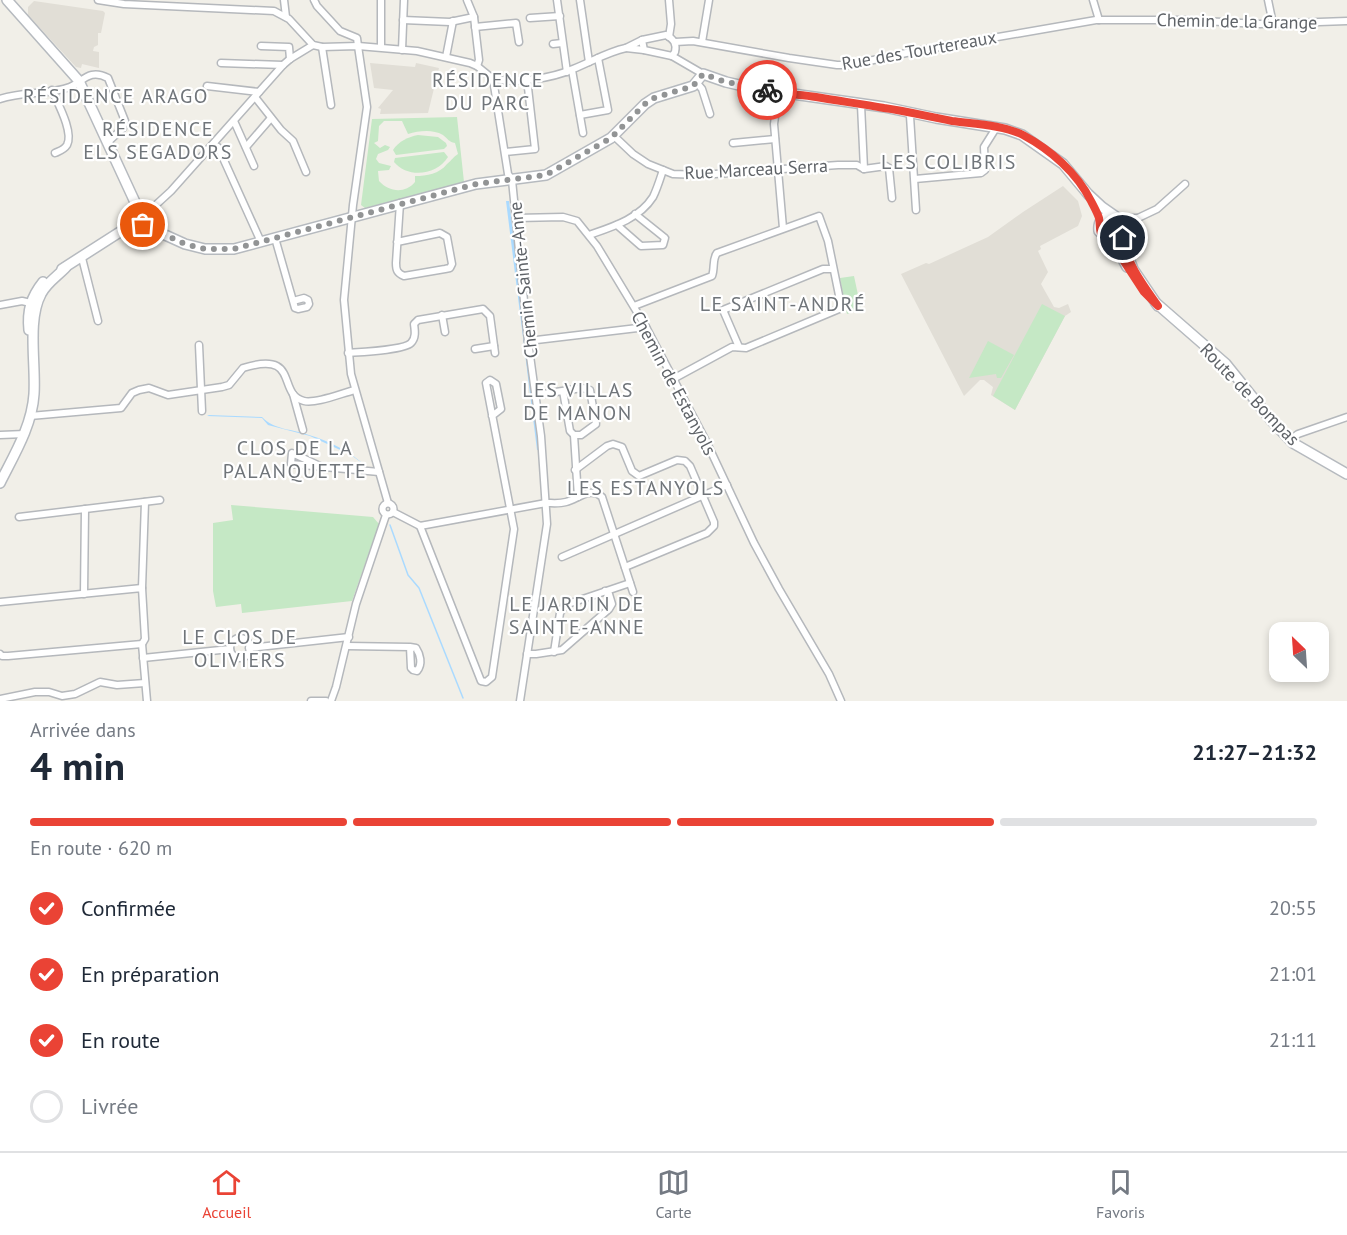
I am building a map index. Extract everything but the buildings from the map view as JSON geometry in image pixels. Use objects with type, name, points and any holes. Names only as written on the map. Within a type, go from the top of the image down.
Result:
[{"type":"main road","points":[[9,1],[79,81],[143,218],[165,234],[185,244],[205,249],[234,249],[476,184],[538,177],[552,172],[614,136],[645,104],[654,98],[693,86],[703,74],[726,82],[778,94],[794,94],[908,112],[1022,135],[1053,155],[1088,194],[1115,216],[1123,231],[1117,238],[1110,240],[1101,235],[1100,222],[1088,194]]},
{"type":"main road","points":[[1100,222],[1107,216],[1115,216]]},
{"type":"main road","points":[[0,483],[25,434],[34,394],[33,350],[29,325],[34,293],[43,282],[143,218]]},
{"type":"main road","name":"Route de Bompas","points":[[1123,231],[1124,246],[1134,269],[1158,306]]},
{"type":"main road","name":"Route de Bompas","points":[[1110,240],[1144,292],[1226,364],[1290,440],[1308,453],[1347,474]]},
{"type":"street","points":[[98,0],[134,5],[274,11],[288,18],[314,45],[381,47],[417,51],[477,66],[493,79],[511,81],[570,71],[649,37],[669,37],[675,42],[676,48],[672,56]]},
{"type":"street","points":[[284,0],[288,18]]},
{"type":"street","points":[[314,0],[340,31],[357,38],[367,107],[344,300],[348,353],[355,390],[388,503],[393,508],[393,512],[420,526],[546,503],[565,502],[591,492],[599,494],[633,592]]},
{"type":"street","points":[[381,0],[381,47]]},
{"type":"street","points":[[402,50],[404,0]]},
{"type":"street","points":[[557,0],[562,43],[583,133]]},
{"type":"street","points":[[580,0],[589,63]]},
{"type":"street","points":[[669,0],[671,24],[669,37]]},
{"type":"street","points":[[702,42],[709,0]]},
{"type":"street","points":[[1093,0],[1099,20]]},
{"type":"street","points":[[1268,0],[1273,24]]},
{"type":"street","points":[[470,1],[479,60],[477,66]]},
{"type":"street","points":[[530,18],[560,16]]},
{"type":"street","points":[[403,20],[453,21],[474,17]]},
{"type":"street","name":"Rue des Tourtereaux","points":[[675,42],[702,42],[808,61],[850,65],[1067,23],[1127,20]]},
{"type":"street","name":"Chemin de la Grange","points":[[1127,20],[1273,24],[1347,21]]},
{"type":"street","points":[[446,57],[453,21]]},
{"type":"street","points":[[475,27],[516,23],[519,42]]},
{"type":"street","points":[[642,40],[644,50]]},
{"type":"street","points":[[553,44],[562,43]]},
{"type":"street","points":[[143,218],[283,65],[314,45]]},
{"type":"street","points":[[261,46],[289,47],[290,59]]},
{"type":"street","points":[[322,47],[331,105]]},
{"type":"street","points":[[626,48],[672,56],[703,74]]},
{"type":"street","points":[[580,115],[608,110],[598,58]]},
{"type":"street","points":[[221,63],[283,65]]},
{"type":"street","points":[[0,99],[71,87],[85,76],[105,75],[125,121],[123,128],[108,142]]},
{"type":"street","name":"Chemin Sainte-Anne","points":[[493,79],[508,174],[512,180],[528,341],[542,444],[546,503],[545,543],[520,701]]},
{"type":"street","points":[[505,152],[535,149],[527,79]]},
{"type":"street","points":[[696,82],[702,89],[710,114]]},
{"type":"street","points":[[207,86],[257,94]]},
{"type":"street","points":[[51,90],[66,120],[68,141],[63,150],[55,153]]},
{"type":"street","points":[[257,94],[271,118],[293,141],[306,172]]},
{"type":"street","points":[[778,94],[774,124],[783,228]]},
{"type":"street","points":[[861,105],[864,169],[886,166],[889,168],[892,198]]},
{"type":"street","points":[[908,112],[916,210]]},
{"type":"street","points":[[246,147],[271,118]]},
{"type":"street","points":[[234,121],[254,166]]},
{"type":"street","points":[[915,179],[981,173],[986,166],[984,147],[996,128]]},
{"type":"street","name":"Rue Marceau Serra","points":[[614,136],[641,159],[673,174],[701,176],[838,165],[857,165],[864,169]]},
{"type":"street","points":[[733,143],[775,139]]},
{"type":"street","points":[[213,144],[218,147],[261,242]]},
{"type":"street","points":[[589,235],[617,225],[635,214],[652,197],[663,170]]},
{"type":"street","points":[[1123,231],[1138,218],[1157,209],[1185,184]]},
{"type":"street","points":[[398,242],[440,232],[445,234],[452,264],[450,268],[445,269],[404,276],[398,274],[396,270],[400,203]]},
{"type":"street","points":[[617,225],[641,246],[663,245],[665,238],[635,214]]},
{"type":"street","points":[[634,306],[712,276],[715,268],[714,257],[717,253],[819,216],[828,241],[841,305],[839,310],[746,348],[732,347],[673,379]]},
{"type":"street","points":[[1115,216],[1138,218]]},
{"type":"street","name":"Chemin de Estanyols","points":[[516,218],[563,217],[576,221],[589,235],[646,327],[774,579],[829,674],[841,701]]},
{"type":"street","points":[[275,238],[293,301]]},
{"type":"street","points":[[82,258],[98,321]]},
{"type":"street","points":[[739,347],[723,310],[823,269],[832,269]]},
{"type":"street","points":[[0,305],[22,301],[34,304]]},
{"type":"street","points":[[348,353],[410,345],[415,335],[416,321],[483,309],[490,316],[495,349],[475,349]]},
{"type":"street","points":[[442,315],[445,332]]},
{"type":"street","points":[[528,341],[646,327]]},
{"type":"street","points":[[199,345],[202,411]]},
{"type":"street","points":[[30,416],[121,408],[132,393],[149,388],[168,394],[229,385],[243,368],[272,364],[282,369],[292,392],[303,430]]},
{"type":"street","points":[[420,526],[481,681],[486,682],[492,677],[514,529],[511,510],[492,416],[486,382],[490,380],[496,384],[501,404],[501,409],[492,416]]},
{"type":"street","points":[[536,395],[582,388],[590,390],[596,424],[581,435],[574,435]]},
{"type":"street","points":[[292,392],[302,401],[311,401],[355,390]]},
{"type":"street","points":[[563,391],[570,430],[574,435],[578,497]]},
{"type":"street","points":[[1290,440],[1298,434],[1347,417]]},
{"type":"street","points":[[0,435],[25,434]]},
{"type":"street","points":[[576,470],[607,446],[618,444],[632,471],[639,476],[677,460],[685,460],[690,466],[714,522],[711,530],[625,567]]},
{"type":"street","points":[[320,466],[379,472]]},
{"type":"street","points":[[562,557],[727,485]]},
{"type":"street","points":[[19,517],[160,501]]},
{"type":"street","points":[[145,502],[142,588],[145,639],[142,644],[147,701]]},
{"type":"street","points":[[331,701],[356,604],[386,515],[382,508],[388,503]]},
{"type":"street","points":[[84,594],[85,509]]},
{"type":"street","points":[[386,515],[393,512]]},
{"type":"street","points":[[554,652],[560,613],[565,605],[630,583]]},
{"type":"street","points":[[0,602],[142,588]]},
{"type":"street","points":[[527,654],[562,650],[609,609],[612,604],[609,594],[605,591]]},
{"type":"street","points":[[249,648],[349,637]]},
{"type":"street","points":[[239,639],[245,640],[249,648],[248,654],[239,658],[233,655],[230,649],[231,644],[239,639]]},
{"type":"street","points":[[0,654],[8,656],[142,644]]},
{"type":"street","points":[[347,646],[410,647]]},
{"type":"street","points":[[144,658],[230,649]]},
{"type":"street","points":[[0,699],[35,692],[49,692],[62,696],[75,694],[100,682],[117,685],[145,683]]},
{"type":"street","points":[[311,701],[326,701]]},
{"type":"shaded area","points":[[34,1],[105,13],[101,33],[98,33],[98,45],[93,51],[99,52],[99,68],[82,64],[81,68],[76,67],[28,15],[28,7]]},
{"type":"shaded area","points":[[370,63],[415,67],[416,63],[439,68],[428,113],[380,114],[381,109],[378,108],[393,90],[374,88]]},
{"type":"shaded area","points":[[1063,186],[1078,201],[1082,216],[1078,226],[1040,246],[1041,249],[1038,251],[1048,272],[1041,284],[1054,307],[1059,308],[1068,304],[1071,312],[1065,316],[1015,410],[991,395],[993,387],[984,380],[980,380],[964,396],[901,274],[988,237]]},
{"type":"green space","points":[[457,117],[464,182],[365,208],[361,205],[372,119]],"holes":[[[384,121],[402,121],[408,134],[426,131],[443,135],[455,143],[458,154],[437,172],[415,176],[415,182],[411,186],[397,190],[379,181],[378,171],[389,170],[391,166],[379,163],[376,159],[378,154],[390,147],[385,145],[380,148],[374,143],[378,141],[379,126]]]},
{"type":"green space","points":[[418,135],[438,137],[447,146],[444,149],[396,155],[393,150],[398,144]]},
{"type":"green space","points":[[444,152],[448,157],[443,163],[437,168],[422,173],[407,171],[394,162],[395,158]]},
{"type":"green space","points":[[854,276],[861,309],[847,314],[840,278]]},
{"type":"green space","points":[[1042,304],[1065,316],[1015,410],[993,396]]},
{"type":"green space","points":[[988,341],[1014,355],[1001,378],[997,378],[996,374],[969,378]]},
{"type":"green space","points":[[231,505],[373,517],[379,524],[352,601],[242,613],[241,604],[216,607],[213,591],[213,523],[233,520]]},
{"type":"water","points":[[506,201],[509,201],[540,450],[537,450]]},
{"type":"water","points":[[207,416],[262,417],[278,427],[317,437],[349,454],[310,436],[268,425],[262,418]]},
{"type":"waterway","points":[[390,525],[408,575],[419,588],[463,698]]},
{"type":"way so far","points":[[143,225],[185,244],[205,249],[234,249],[476,184],[546,175],[611,138],[634,114],[654,98],[693,86],[703,74],[726,82],[767,90]]},
{"type":"district","name":"RÉSIDENCE DU PARC","points":[[488,92]]},
{"type":"district","name":"RÉSIDENCE ARAGO","points":[[116,96]]},
{"type":"district","name":"RÉSIDENCE ELS SEGADORS","points":[[158,140]]},
{"type":"district","name":"LES COLIBRIS","points":[[949,162]]},
{"type":"district","name":"LE SAINT-ANDRÉ","points":[[783,304]]},
{"type":"district","name":"LES VILLAS DE MANON","points":[[578,402]]},
{"type":"district","name":"CLOS DE LA PALANQUETTE","points":[[295,460]]},
{"type":"district","name":"LES ESTANYOLS","points":[[646,488]]},
{"type":"district","name":"LE JARDIN DE SAINTE-ANNE","points":[[577,616]]},
{"type":"district","name":"LE CLOS DE OLIVIERS","points":[[240,648]]},
{"type":"route","points":[[767,90],[778,94],[794,94],[884,107],[1005,129],[1022,135],[1053,155],[1077,180],[1088,194],[1095,210],[1100,222],[1101,235],[1110,240],[1133,277],[1158,306],[1134,269],[1123,238]]}]
